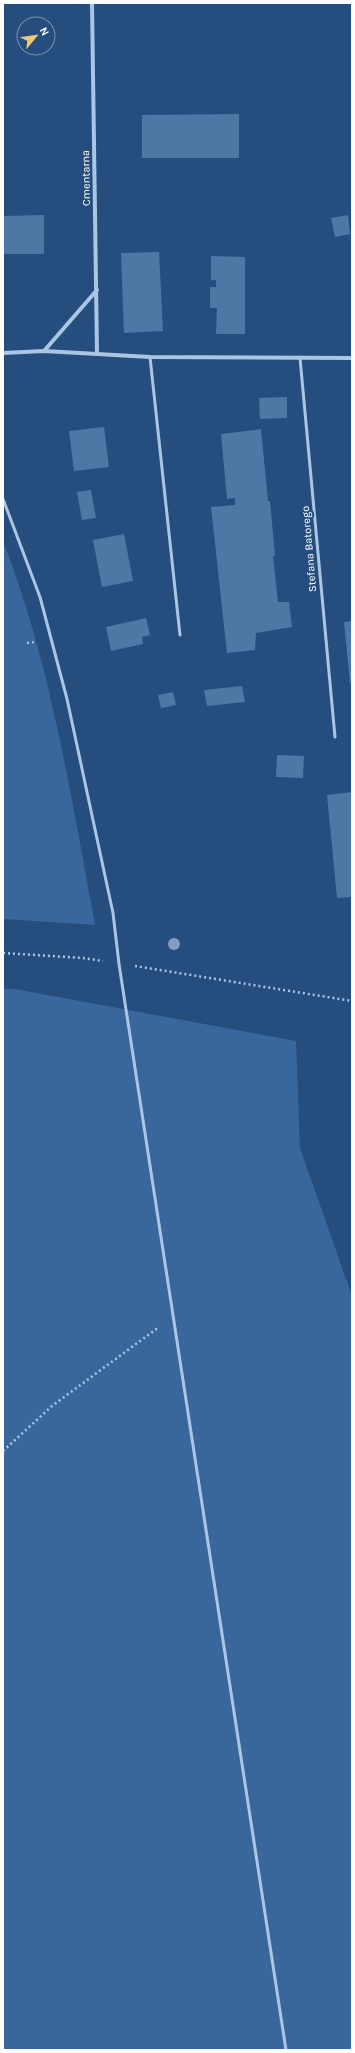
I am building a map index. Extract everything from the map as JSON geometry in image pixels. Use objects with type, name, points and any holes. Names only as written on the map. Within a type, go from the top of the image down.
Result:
[{"type":"street","name":"Cmentarna","points":[[92,3],[98,353]]},
{"type":"street","points":[[44,351],[97,290]]},
{"type":"street","points":[[3,353],[44,351],[150,357],[352,358]]},
{"type":"lane","points":[[150,357],[180,635]]},
{"type":"lane","name":"Stefana Batorego","points":[[300,358],[335,738]]},
{"type":"lane","points":[[3,499],[40,597],[67,699],[113,913],[119,964],[286,2050]]},
{"type":"path","points":[[3,953],[83,958],[352,1001]]},
{"type":"path","points":[[3,1451],[52,1406],[174,1316]]},
{"type":"shaded area","points":[[3,541],[20,588],[47,683],[68,779],[95,925],[3,919]]},
{"type":"shaded area","points":[[3,989],[15,989],[296,1041],[300,1148],[352,1296],[352,2050],[3,2050]]},
{"type":"building","points":[[239,114],[239,158],[142,158],[142,115]]},
{"type":"building","points":[[44,215],[44,254],[3,254],[3,217]]},
{"type":"building","points":[[348,215],[350,234],[335,237],[331,218]]},
{"type":"building","points":[[159,252],[163,331],[124,333],[121,253]]},
{"type":"building","points":[[211,256],[245,257],[245,334],[216,334],[217,308],[210,308],[210,287],[216,287],[216,280],[211,280]]},
{"type":"building","points":[[287,397],[287,418],[260,419],[259,398]]},
{"type":"building","points":[[104,427],[109,467],[74,471],[69,431]]},
{"type":"building","points":[[261,429],[268,501],[270,501],[275,556],[273,556],[278,602],[289,602],[292,627],[256,633],[255,650],[227,653],[211,507],[235,505],[235,498],[227,499],[221,434]]},
{"type":"building","points":[[91,490],[96,518],[82,520],[77,492]]},
{"type":"building","points":[[124,534],[133,581],[102,587],[93,540]]},
{"type":"building","points":[[146,618],[150,635],[142,637],[143,644],[111,651],[106,627]]},
{"type":"building","points":[[352,621],[352,682],[350,683],[344,622]]},
{"type":"building","points":[[242,686],[245,702],[207,706],[204,690]]},
{"type":"building","points":[[173,692],[176,705],[161,708],[158,695]]},
{"type":"building","points":[[277,755],[304,756],[303,778],[276,777]]},
{"type":"building","points":[[352,792],[352,897],[337,898],[327,795]]}]
